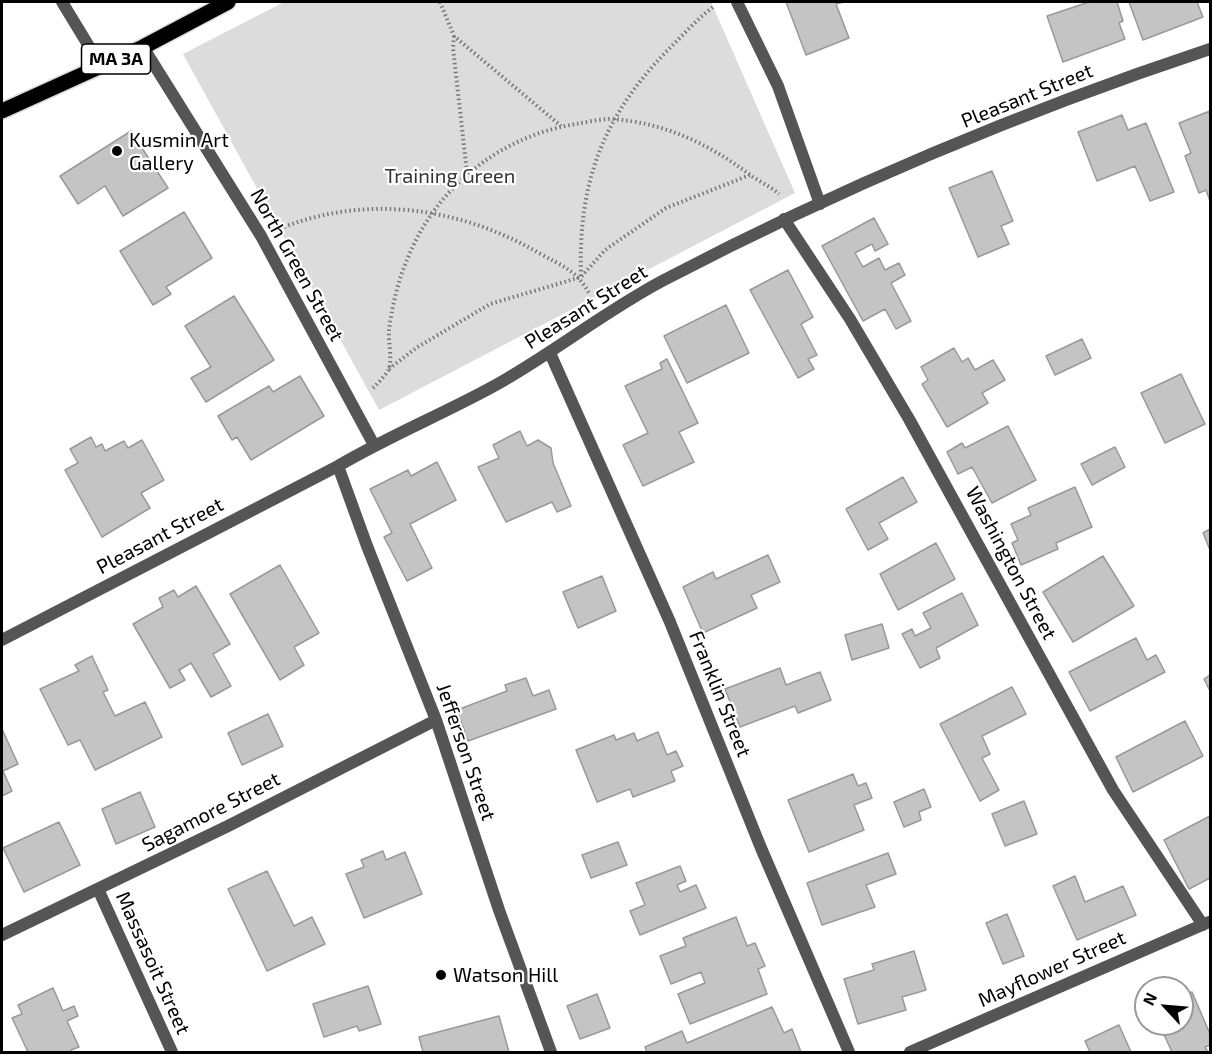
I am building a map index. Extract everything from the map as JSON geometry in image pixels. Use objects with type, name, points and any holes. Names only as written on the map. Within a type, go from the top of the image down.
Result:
[{"type":"main road","name":"MA 3A","points":[[2,111],[143,47],[228,2]]},
{"type":"street","points":[[62,2],[101,66]]},
{"type":"street","points":[[737,2],[778,86],[820,204]]},
{"type":"street","name":"North Green Street","points":[[143,47],[261,236],[374,445]]},
{"type":"street","name":"Pleasant Street","points":[[2,640],[339,466],[374,445],[493,387],[661,282],[784,219],[1069,99],[1210,49]]},
{"type":"street","name":"Washington Street","points":[[784,219],[850,319],[909,419],[1113,790],[1207,923]]},
{"type":"street","name":"Franklin Street","points":[[550,353],[670,622],[761,848],[849,1053]]},
{"type":"street","name":"Jefferson Street","points":[[339,466],[367,546],[436,720],[499,910],[551,1053]]},
{"type":"street","name":"Sagamore Street","points":[[2,935],[436,720]]},
{"type":"street","name":"Massasoit Street","points":[[98,889],[172,1053]]},
{"type":"street","name":"Mayflower Street","points":[[910,1053],[1207,923]]},
{"type":"path","points":[[440,2],[454,36],[453,48],[467,173]]},
{"type":"path","points":[[590,295],[581,277],[580,237],[584,198],[594,160],[612,119],[640,79],[708,11],[721,2]]},
{"type":"path","points":[[454,36],[561,126]]},
{"type":"path","points":[[388,369],[389,330],[396,295],[406,260],[432,212],[467,173],[496,153],[528,137],[561,126],[612,119],[676,132],[728,157],[750,175],[779,193],[784,219]]},
{"type":"path","points":[[355,410],[388,369],[416,348],[489,304],[581,277],[605,250],[666,208],[750,175]]},
{"type":"path","points":[[261,236],[302,220],[345,211],[389,208],[432,212],[479,224],[524,244],[581,277]]},
{"type":"green space","name":"Training Green","points":[[284,2],[711,2],[795,193],[379,410],[183,54]]},
{"type":"building","points":[[786,2],[844,2],[836,4],[849,38],[806,55]]},
{"type":"building","points":[[1089,2],[1117,2],[1123,21],[1119,23],[1125,39],[1063,62],[1047,16]]},
{"type":"building","points":[[1129,2],[1197,2],[1203,17],[1143,40]]},
{"type":"building","points":[[1210,111],[1210,201],[1206,190],[1199,193],[1185,156],[1191,153],[1179,123]]},
{"type":"building","points":[[1122,115],[1128,130],[1146,123],[1174,192],[1150,201],[1135,166],[1097,181],[1078,132]]},
{"type":"building","points":[[131,131],[168,188],[123,216],[105,186],[78,204],[60,176]]},
{"type":"building","points":[[992,171],[1013,221],[1001,226],[1009,244],[978,257],[949,188]]},
{"type":"building","points":[[184,212],[212,258],[166,287],[171,294],[153,305],[120,251]]},
{"type":"building","points":[[874,218],[888,244],[875,251],[872,244],[855,253],[863,267],[879,258],[885,270],[899,263],[905,275],[891,283],[911,321],[896,329],[885,309],[863,321],[822,246]]},
{"type":"building","points":[[788,270],[813,317],[801,324],[817,355],[808,359],[814,369],[798,378],[750,290]]},
{"type":"building","points":[[234,296],[274,360],[206,402],[191,378],[211,367],[185,326]]},
{"type":"building","points":[[726,305],[749,353],[687,383],[664,336]]},
{"type":"building","points":[[1082,339],[1091,358],[1055,375],[1046,356]]},
{"type":"building","points":[[954,348],[962,362],[968,358],[975,370],[993,360],[1005,380],[982,393],[988,403],[947,427],[922,384],[928,380],[921,367]]},
{"type":"building","points":[[667,359],[698,423],[679,432],[694,462],[643,486],[623,445],[648,433],[625,386],[662,369],[660,363]]},
{"type":"building","points":[[1181,374],[1205,424],[1165,443],[1141,393]]},
{"type":"building","points":[[300,376],[324,416],[251,460],[237,437],[232,440],[218,416],[269,386],[273,392]]},
{"type":"building","points":[[1008,426],[1036,480],[992,503],[972,467],[958,474],[947,452],[962,443],[965,448]]},
{"type":"building","points":[[520,431],[527,446],[538,440],[551,448],[553,463],[571,506],[557,512],[552,502],[506,522],[478,467],[499,458],[493,445]]},
{"type":"building","points":[[91,437],[96,447],[102,444],[105,451],[124,441],[128,448],[142,440],[164,480],[141,493],[150,508],[102,537],[65,470],[78,463],[70,449]]},
{"type":"building","points":[[1115,447],[1125,467],[1092,485],[1081,464]]},
{"type":"building","points":[[437,462],[456,500],[410,524],[432,568],[407,581],[384,537],[392,533],[370,489],[408,470],[411,476]]},
{"type":"building","points":[[903,477],[917,502],[879,523],[888,539],[868,550],[846,509]]},
{"type":"building","points":[[1075,487],[1092,527],[1056,543],[1058,549],[1021,565],[1012,543],[1018,540],[1011,524],[1031,515],[1028,508]]},
{"type":"building","points":[[1210,529],[1210,550],[1203,533]]},
{"type":"building","points":[[936,543],[955,579],[898,610],[880,574]]},
{"type":"building","points":[[768,555],[780,582],[751,595],[757,608],[703,633],[683,587],[713,572],[716,579]]},
{"type":"building","points":[[1103,556],[1134,606],[1073,642],[1043,592]]},
{"type":"building","points":[[280,565],[319,633],[294,647],[304,665],[280,680],[230,594]]},
{"type":"building","points":[[602,576],[616,611],[578,628],[563,592]]},
{"type":"building","points":[[196,586],[230,644],[213,654],[231,686],[211,697],[191,663],[179,670],[185,680],[170,688],[133,624],[163,607],[159,598],[174,590],[178,597]]},
{"type":"building","points":[[962,593],[978,625],[936,648],[940,658],[920,668],[902,634],[912,629],[915,636],[931,628],[923,613]]},
{"type":"building","points":[[882,624],[889,648],[852,660],[845,635]]},
{"type":"building","points":[[1136,638],[1147,660],[1156,655],[1165,672],[1090,711],[1069,672]]},
{"type":"building","points":[[92,656],[108,690],[103,692],[115,716],[145,702],[162,737],[95,770],[80,740],[68,745],[40,689],[79,671],[75,665]]},
{"type":"building","points":[[780,668],[786,685],[820,672],[831,700],[798,713],[795,706],[740,727],[725,689]]},
{"type":"building","points":[[1210,675],[1210,691],[1204,679]]},
{"type":"building","points":[[526,678],[533,696],[549,690],[556,709],[468,741],[457,710],[507,691],[505,685]]},
{"type":"building","points":[[1012,687],[1026,714],[982,736],[990,754],[982,758],[999,790],[980,801],[940,724]]},
{"type":"building","points":[[268,714],[283,746],[242,765],[228,733]]},
{"type":"building","points":[[1185,721],[1203,756],[1133,792],[1116,757]]},
{"type":"building","points":[[2,729],[18,764],[3,771],[12,791],[2,796]]},
{"type":"building","points":[[658,732],[667,755],[676,751],[683,766],[671,771],[675,781],[633,797],[630,789],[597,802],[576,750],[614,735],[616,740],[634,733],[637,741]]},
{"type":"building","points":[[853,774],[858,786],[866,783],[872,798],[854,805],[864,830],[809,852],[788,800]]},
{"type":"building","points":[[924,789],[931,807],[919,812],[921,820],[904,827],[894,802]]},
{"type":"building","points":[[140,792],[155,827],[116,844],[102,809]]},
{"type":"building","points":[[1024,801],[1037,834],[1005,846],[992,814]]},
{"type":"building","points":[[1210,816],[1210,878],[1189,889],[1164,840]]},
{"type":"building","points":[[59,822],[80,865],[24,892],[3,848]]},
{"type":"building","points":[[618,842],[627,865],[591,878],[582,855]]},
{"type":"building","points":[[383,851],[386,860],[405,852],[422,894],[364,918],[346,874],[364,867],[361,860]]},
{"type":"building","points":[[888,853],[896,874],[866,885],[875,907],[822,925],[807,883]]},
{"type":"building","points":[[680,866],[686,881],[677,885],[680,892],[696,885],[706,908],[640,935],[630,911],[645,905],[636,883]]},
{"type":"building","points":[[267,871],[294,926],[312,917],[325,944],[267,971],[228,889]]},
{"type":"building","points":[[1075,876],[1085,902],[1123,886],[1136,915],[1077,940],[1053,886]]},
{"type":"building","points":[[1007,914],[1024,956],[1003,964],[986,923]]},
{"type":"building","points":[[736,917],[747,946],[755,943],[765,966],[758,969],[767,994],[690,1024],[678,994],[705,983],[701,972],[671,984],[660,956],[686,946],[683,938]]},
{"type":"building","points":[[914,951],[926,990],[902,997],[906,1010],[858,1024],[844,979],[874,970],[872,964]]},
{"type":"building","points":[[368,986],[381,1024],[359,1031],[357,1026],[324,1037],[313,1004]]},
{"type":"building","points":[[53,988],[63,1011],[74,1006],[78,1016],[67,1021],[79,1047],[71,1050],[72,1052],[28,1052],[12,1018],[22,1014],[18,1005]]},
{"type":"building","points":[[597,994],[610,1028],[580,1039],[567,1006]]},
{"type":"building","points":[[1194,997],[1210,1034],[1210,1045],[1205,1047],[1208,1052],[1172,1052],[1165,1036],[1194,1036]]},
{"type":"building","points":[[772,1007],[784,1033],[792,1029],[801,1052],[647,1052],[645,1047],[682,1031],[687,1043]]},
{"type":"building","points":[[499,1016],[509,1052],[423,1052],[419,1037]]},
{"type":"building","points":[[1119,1025],[1131,1052],[1090,1052],[1085,1041]]},
{"type":"place","name":"Kusmin Art Gallery","points":[[117,151]]},
{"type":"place","name":"Watson Hill","points":[[441,975]]}]
